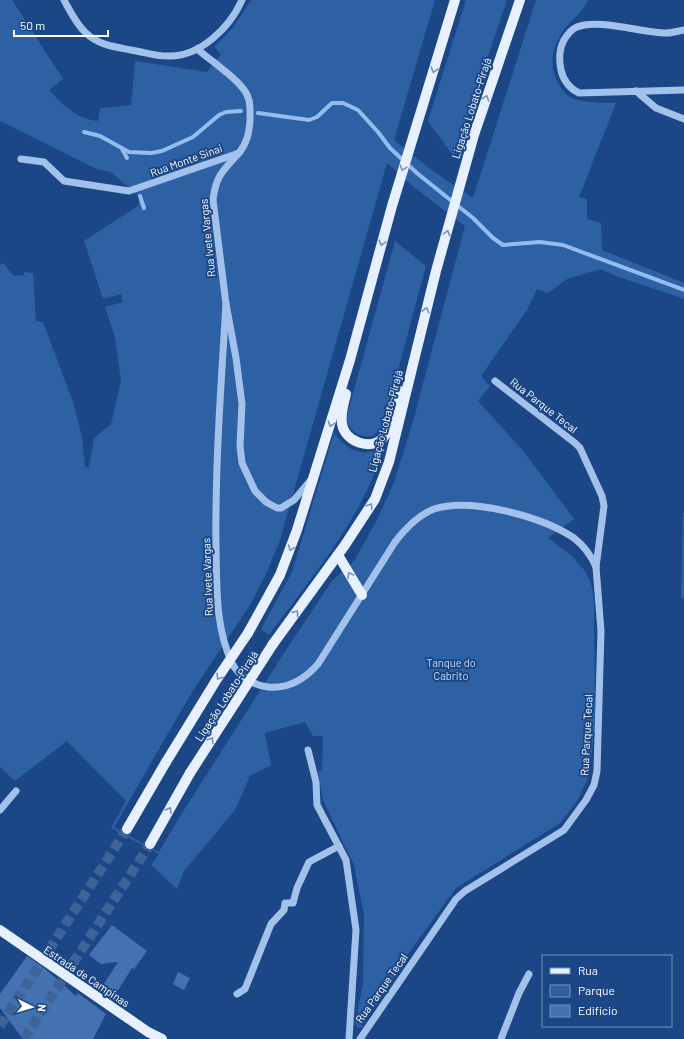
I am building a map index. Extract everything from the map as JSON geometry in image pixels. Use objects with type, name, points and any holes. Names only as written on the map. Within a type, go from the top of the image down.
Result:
[{"type":"main road","name":"Ligação Lobato-Pirajá","points":[[127,829],[217,679],[248,633],[280,575],[317,471],[350,360],[392,206],[455,0]]},
{"type":"main road","points":[[446,33],[458,0]]},
{"type":"main road","name":"Ligação Lobato-Pirajá","points":[[150,844],[190,773],[273,644],[338,555],[374,499],[379,488],[389,462],[436,271],[474,135],[514,17],[518,0]]},
{"type":"main road","points":[[350,360],[341,418],[342,426],[350,439],[357,442],[371,444],[378,442],[386,434],[416,348]]},
{"type":"main road","points":[[338,555],[362,595]]},
{"type":"main road","name":"Estrada de Campinas","points":[[0,930],[148,1032],[162,1039]]},
{"type":"street","points":[[64,0],[86,33],[105,45],[170,56],[188,53],[197,49],[219,33],[242,0]]},
{"type":"street","points":[[684,30],[666,33],[587,25],[576,27],[568,34],[561,46],[560,67],[564,80],[573,89],[584,94],[684,90]]},
{"type":"street","name":"Rua Monte Sinai","points":[[21,158],[44,162],[64,181],[128,191],[239,153],[248,134],[250,104],[248,95],[244,89],[197,49]]},
{"type":"street","points":[[636,91],[656,108],[684,119]]},
{"type":"street","name":"Rua Ivete Vargas","points":[[239,153],[219,175],[215,185],[213,200],[226,304],[236,358],[242,404],[242,463],[255,491],[272,506],[282,508],[300,495],[317,471]]},
{"type":"street","name":"Rua Ivete Vargas","points":[[226,304],[218,452],[217,557],[221,630],[233,665],[242,676],[265,687],[276,688],[302,679],[318,664],[395,542],[406,528],[434,510],[451,506],[487,508],[544,522],[573,538],[583,546],[591,556],[596,567]]},
{"type":"street","name":"Rua Parque Tecal","points":[[360,1039],[456,899],[465,891],[564,830],[586,800],[594,785],[597,771],[601,631],[596,567],[604,506],[602,496],[580,448],[495,380]]},
{"type":"street","points":[[238,994],[245,989],[270,924],[284,910],[285,903],[293,903],[297,888],[309,862],[339,846],[317,805],[316,782],[308,750]]},
{"type":"street","points":[[0,810],[16,791]]},
{"type":"street","name":"Rua Parque Tecal","points":[[339,846],[346,863],[357,933],[349,1039]]},
{"type":"street","points":[[501,1039],[519,993],[529,974]]},
{"type":"green space","name":"Tanque do Cabrito","points":[[0,0],[12,0],[63,79],[49,90],[65,106],[77,114],[90,120],[98,121],[100,108],[131,105],[135,61],[207,72],[221,54],[214,47],[232,29],[251,0],[435,0],[394,140],[430,169],[473,198],[536,0],[588,0],[564,29],[558,40],[553,53],[554,73],[562,89],[570,97],[587,102],[616,103],[579,197],[587,199],[587,219],[601,223],[602,250],[684,283],[684,299],[616,276],[601,269],[567,279],[548,293],[537,289],[527,310],[481,376],[490,386],[478,401],[524,452],[574,519],[548,538],[572,556],[585,571],[591,583],[594,601],[595,716],[591,762],[587,780],[577,801],[560,823],[456,888],[408,954],[362,1027],[359,1028],[355,1023],[363,984],[364,915],[354,865],[323,800],[318,771],[322,771],[323,736],[313,736],[305,722],[265,733],[271,765],[250,776],[235,810],[184,871],[177,889],[151,865],[159,854],[111,828],[126,801],[67,741],[15,781],[0,767],[0,265],[3,263],[14,276],[24,275],[24,272],[33,273],[36,321],[43,322],[74,405],[82,438],[85,467],[89,468],[94,438],[111,424],[121,381],[115,337],[105,307],[123,302],[121,294],[103,299],[84,241],[138,206],[139,197],[111,172],[97,169],[0,121]],"holes":[[[387,163],[415,188],[465,226],[412,425],[394,482],[378,518],[354,561],[332,581],[284,653],[177,821],[159,852],[114,827],[192,692],[250,605],[266,574],[280,540]]]},
{"type":"green space","points":[[466,0],[507,0],[454,157],[428,121]]},
{"type":"green space","points":[[395,241],[426,266],[383,426],[373,436],[363,436],[353,431],[346,419]]},
{"type":"green space","points":[[334,433],[345,444],[356,451],[369,452],[384,446],[364,497],[350,521],[319,568],[269,635],[261,629],[292,572]]},
{"type":"green space","points":[[683,513],[684,598],[681,598]]},
{"type":"building","points":[[112,925],[147,951],[134,969],[132,968],[115,995],[102,987],[118,962],[101,964],[89,955]]},
{"type":"building","points":[[27,956],[44,968],[76,996],[78,993],[106,1014],[93,1039],[23,1039],[0,1008],[0,994]]},
{"type":"building","points":[[178,972],[190,978],[184,990],[173,984]]},
{"type":"waterway","points":[[258,113],[309,120],[317,117],[332,103],[343,103],[358,110],[390,148],[418,174],[473,218],[493,238],[503,245],[540,242],[563,245],[684,290]]},
{"type":"waterway","points":[[84,132],[100,136],[129,152],[151,153],[162,151],[193,137],[219,115],[226,112],[241,111]]},
{"type":"waterway","points":[[122,149],[127,158]]},
{"type":"waterway","points":[[140,196],[144,208]]},
{"type":"tunnel","points":[[0,1026],[127,829]]},
{"type":"tunnel","points":[[24,1039],[150,844]]}]
